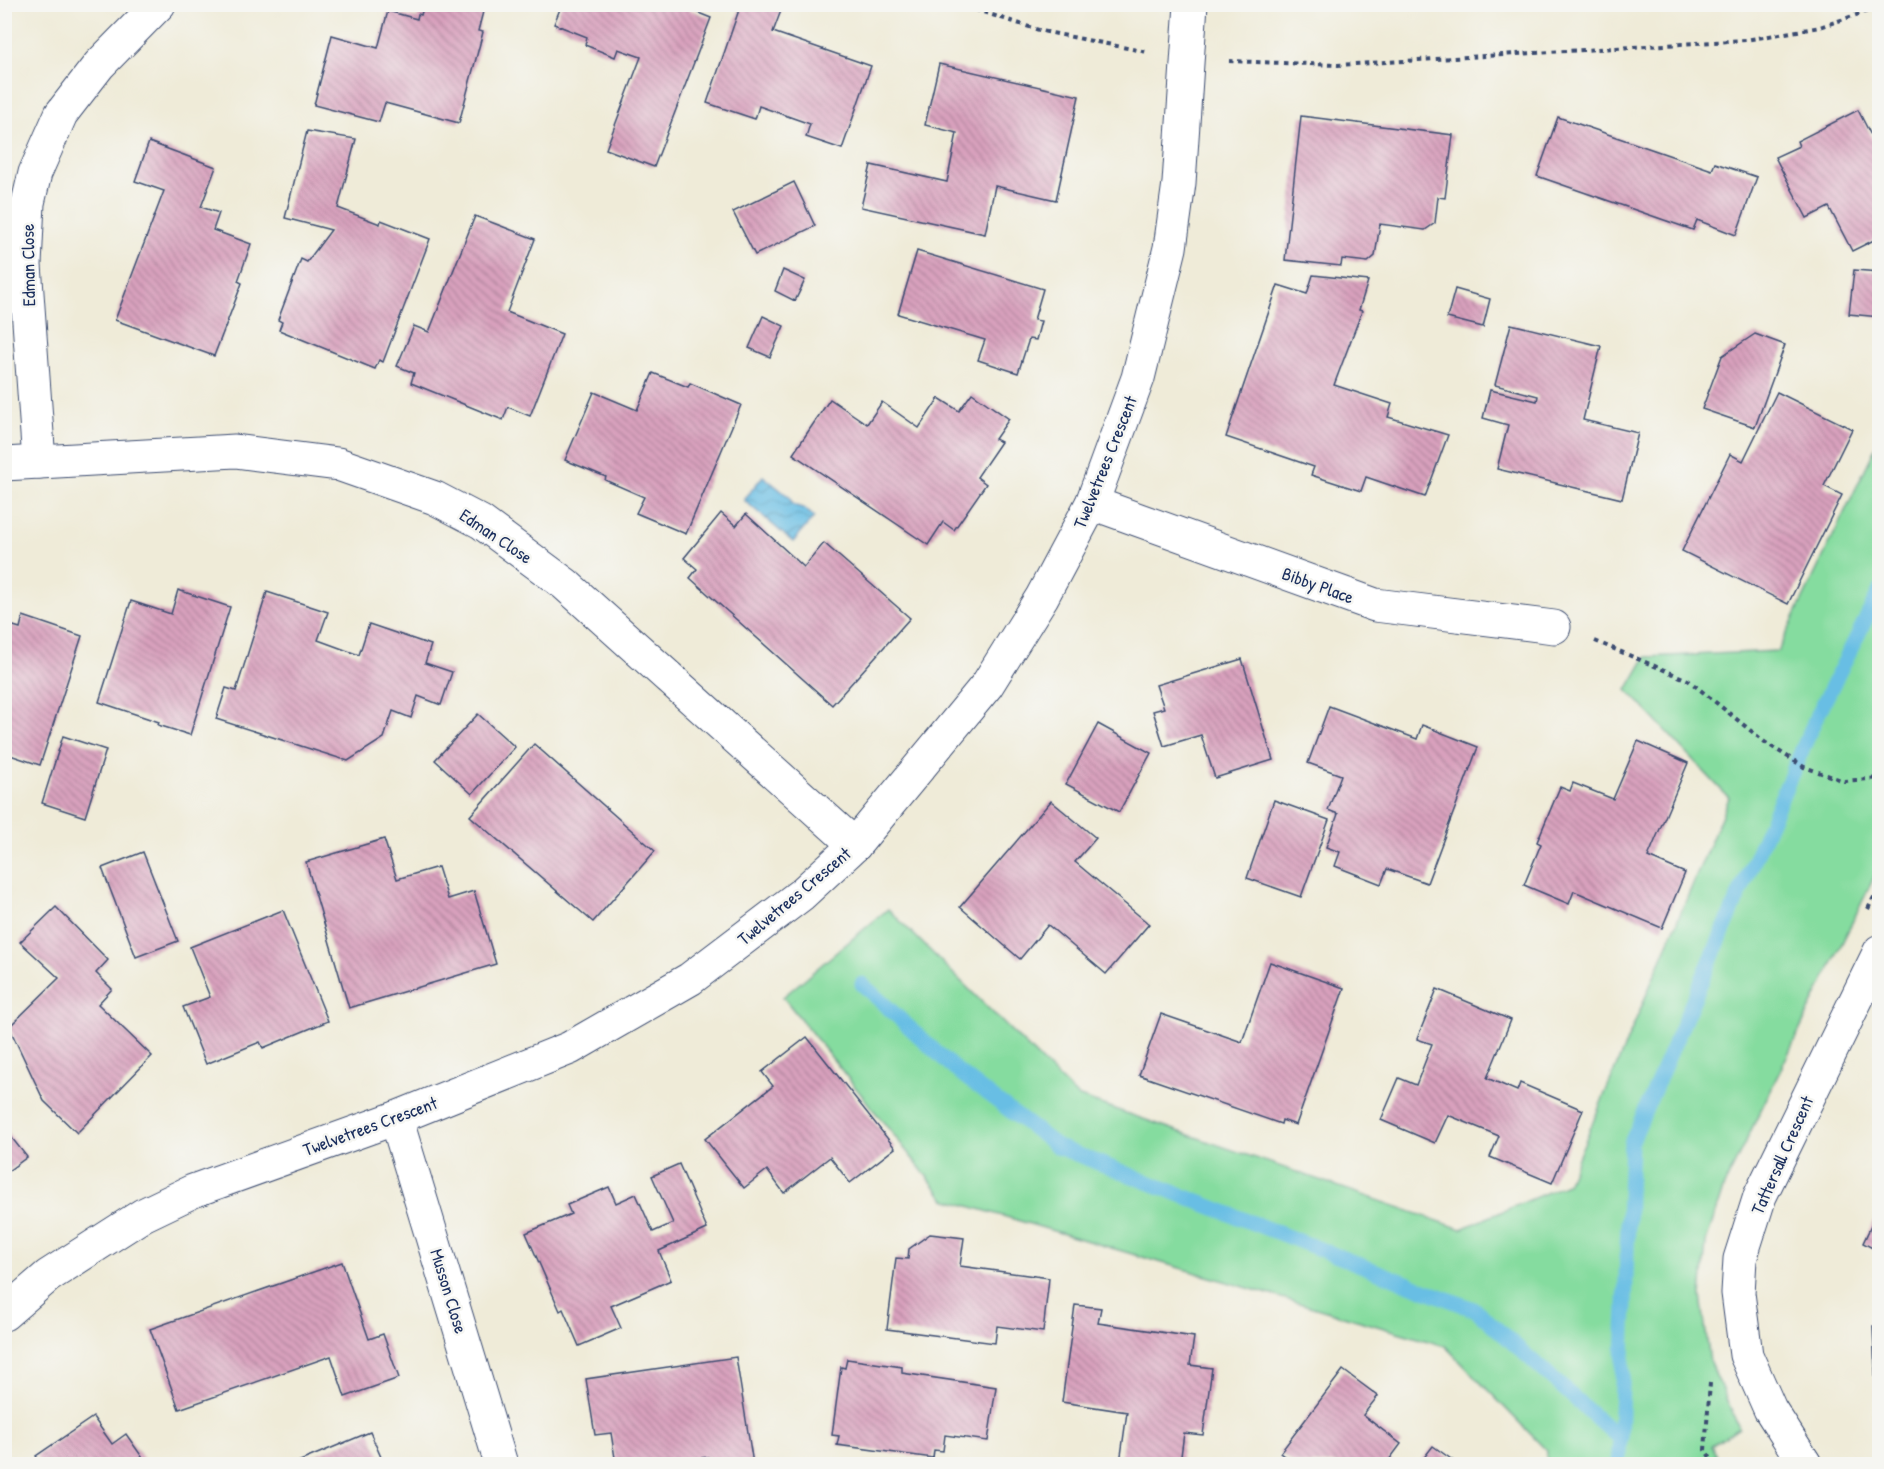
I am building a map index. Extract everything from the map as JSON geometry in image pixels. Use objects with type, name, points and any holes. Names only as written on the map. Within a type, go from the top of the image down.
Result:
[{"type":"street","name":"Edman Close","points":[[39,462],[25,265],[28,203],[35,173],[61,114],[99,65],[159,4]]},
{"type":"street","name":"Twelvetrees Crescent","points":[[4,1314],[48,1276],[143,1215],[194,1191],[396,1118],[570,1048],[690,979],[802,894],[855,845],[987,685],[1042,597],[1092,503],[1138,378],[1170,248],[1179,183],[1191,4]]},
{"type":"street","name":"Edman Close","points":[[4,465],[235,452],[338,464],[435,498],[481,522],[566,584],[855,845]]},
{"type":"street","name":"Bibby Place","points":[[1092,503],[1375,605],[1554,627]]},
{"type":"street","name":"Tattersall Crescent","points":[[1804,1464],[1770,1409],[1746,1355],[1738,1293],[1740,1259],[1760,1196],[1880,951]]},
{"type":"street","name":"Musson Close","points":[[396,1118],[501,1464]]},
{"type":"path","points":[[958,4],[1042,31],[1144,52]]},
{"type":"path","points":[[1247,63],[1338,64],[1746,40],[1820,27],[1880,7]]},
{"type":"path","points":[[1554,627],[1615,648],[1688,680],[1766,743],[1804,767],[1844,781],[1880,778]]},
{"type":"green space","points":[[1879,440],[1879,867],[1724,1186],[1706,1242],[1701,1296],[1710,1362],[1739,1428],[1711,1446],[1722,1464],[1546,1464],[1547,1451],[1445,1346],[945,1199],[783,997],[888,909],[1077,1096],[1461,1229],[1567,1184],[1729,798],[1627,690],[1646,657],[1778,651]]},
{"type":"water","points":[[763,476],[789,497],[793,505],[805,509],[814,517],[793,542],[744,500]]},
{"type":"building","points":[[424,4],[485,4],[478,31],[483,32],[459,123],[385,103],[379,122],[314,105],[332,35],[378,48],[388,11],[417,19],[418,14],[421,15]]},
{"type":"building","points":[[562,4],[676,4],[711,18],[654,167],[606,149],[641,57],[618,49],[615,57],[585,45],[587,37],[554,24]]},
{"type":"building","points":[[741,4],[772,4],[782,8],[773,32],[871,66],[842,149],[806,137],[810,124],[759,106],[755,119],[707,103]]},
{"type":"building","points":[[939,64],[1079,96],[1056,200],[995,186],[985,234],[861,207],[871,165],[947,182],[957,133],[925,125]]},
{"type":"building","points":[[1858,110],[1880,153],[1880,237],[1852,251],[1829,207],[1807,218],[1775,157],[1799,146],[1797,141]]},
{"type":"building","points":[[1301,116],[1453,135],[1445,198],[1438,197],[1435,223],[1425,230],[1380,224],[1375,256],[1368,262],[1342,259],[1341,266],[1285,260]]},
{"type":"building","points":[[1558,117],[1712,170],[1715,163],[1757,177],[1736,235],[1697,220],[1693,230],[1537,176]]},
{"type":"building","points":[[307,131],[356,139],[338,208],[380,224],[381,220],[430,239],[383,362],[379,360],[375,369],[279,330],[282,322],[278,320],[301,259],[307,262],[331,230],[285,218]]},
{"type":"building","points":[[149,142],[216,167],[201,207],[219,213],[213,230],[251,244],[238,281],[242,283],[214,356],[115,320],[164,191],[135,181]]},
{"type":"building","points":[[794,182],[815,226],[755,255],[733,212]]},
{"type":"building","points":[[475,216],[535,239],[507,312],[562,334],[530,416],[508,407],[503,420],[411,383],[414,373],[397,366],[414,326],[429,332]]},
{"type":"building","points":[[917,251],[1043,289],[1034,320],[1041,321],[1036,340],[1029,339],[1018,373],[978,360],[985,340],[898,314]]},
{"type":"building","points":[[783,270],[805,280],[795,301],[775,291]]},
{"type":"building","points":[[1854,270],[1880,272],[1880,317],[1849,314]]},
{"type":"building","points":[[1313,275],[1368,281],[1359,310],[1362,311],[1334,385],[1392,404],[1388,417],[1448,435],[1425,497],[1366,477],[1361,491],[1311,475],[1314,467],[1226,437],[1278,285],[1307,294]]},
{"type":"building","points":[[1455,289],[1490,299],[1483,327],[1447,318]]},
{"type":"building","points":[[763,316],[784,326],[770,357],[749,348]]},
{"type":"building","points":[[1511,324],[1601,346],[1583,420],[1638,433],[1622,499],[1497,469],[1508,425],[1483,418],[1490,390],[1537,401],[1538,396],[1495,385]]},
{"type":"building","points":[[1755,334],[1785,345],[1755,427],[1702,409],[1722,356]]},
{"type":"building","points":[[653,373],[688,387],[690,383],[741,405],[686,534],[636,513],[644,497],[605,480],[606,477],[565,460],[594,392],[637,410]]},
{"type":"building","points":[[1777,392],[1852,429],[1824,486],[1842,495],[1788,604],[1682,551],[1730,454],[1743,461]]},
{"type":"building","points":[[972,393],[1009,419],[995,439],[1001,442],[977,477],[986,484],[954,530],[943,522],[928,545],[793,454],[830,399],[867,424],[882,402],[919,428],[939,398],[959,411]]},
{"type":"building","points":[[721,513],[736,526],[746,514],[804,567],[824,543],[910,618],[832,705],[690,578],[697,569],[684,558]]},
{"type":"building","points":[[178,590],[230,607],[190,735],[99,702],[131,601],[171,614]]},
{"type":"building","points":[[267,592],[328,612],[318,640],[359,655],[369,624],[431,645],[425,663],[452,672],[441,705],[418,696],[411,718],[393,711],[384,738],[348,761],[216,719],[226,688],[236,691]]},
{"type":"building","points":[[23,616],[82,636],[40,765],[4,753],[4,623],[20,628]]},
{"type":"building","points":[[1242,659],[1273,760],[1215,778],[1201,735],[1164,746],[1153,711],[1164,708],[1156,685]]},
{"type":"building","points":[[1329,706],[1417,739],[1422,725],[1478,747],[1427,883],[1387,869],[1381,884],[1335,866],[1340,852],[1326,847],[1338,814],[1328,810],[1341,775],[1308,763]]},
{"type":"building","points":[[478,714],[515,747],[472,794],[435,760]]},
{"type":"building","points":[[1098,724],[1151,753],[1119,812],[1066,784]]},
{"type":"building","points":[[63,736],[106,750],[85,817],[42,803]]},
{"type":"building","points":[[1638,741],[1688,763],[1648,857],[1685,873],[1662,928],[1574,891],[1569,904],[1524,885],[1541,844],[1537,842],[1560,787],[1570,791],[1573,783],[1613,799]]},
{"type":"building","points":[[534,744],[655,851],[593,922],[470,816]]},
{"type":"building","points":[[1274,800],[1329,820],[1301,897],[1247,878]]},
{"type":"building","points":[[1051,801],[1096,838],[1075,862],[1149,924],[1106,974],[1048,925],[1020,959],[960,907]]},
{"type":"building","points":[[384,839],[397,879],[438,867],[448,899],[474,891],[496,964],[349,1008],[306,862]]},
{"type":"building","points":[[143,852],[178,941],[136,957],[102,868]]},
{"type":"building","points":[[56,907],[108,960],[96,973],[112,989],[98,1004],[152,1056],[77,1133],[44,1101],[9,1027],[59,978],[20,942]]},
{"type":"building","points":[[283,910],[328,1021],[263,1048],[260,1042],[206,1064],[183,1007],[210,997],[190,947]]},
{"type":"building","points":[[1270,962],[1344,988],[1296,1125],[1282,1120],[1281,1124],[1139,1075],[1161,1014],[1242,1042]]},
{"type":"building","points":[[1437,989],[1511,1020],[1487,1078],[1517,1091],[1520,1083],[1583,1110],[1552,1183],[1490,1157],[1499,1136],[1448,1115],[1435,1143],[1381,1120],[1399,1078],[1416,1085],[1432,1044],[1417,1039]]},
{"type":"building","points":[[807,1037],[895,1148],[850,1183],[830,1157],[784,1193],[767,1170],[744,1188],[705,1139],[773,1086],[762,1072]]},
{"type":"building","points":[[4,1128],[27,1157],[4,1174]]},
{"type":"building","points":[[679,1164],[707,1229],[659,1251],[671,1280],[611,1306],[621,1328],[579,1346],[563,1309],[560,1311],[526,1233],[571,1214],[567,1205],[609,1187],[616,1203],[636,1194],[653,1232],[673,1223],[652,1176]]},
{"type":"building","points":[[1880,1207],[1880,1252],[1863,1243]]},
{"type":"building","points":[[930,1234],[964,1238],[960,1266],[1049,1278],[1043,1332],[997,1326],[995,1343],[887,1329],[896,1258],[908,1259],[909,1249]]},
{"type":"building","points":[[342,1262],[369,1339],[383,1334],[399,1378],[345,1397],[331,1356],[179,1409],[150,1329]]},
{"type":"building","points":[[1075,1305],[1101,1308],[1098,1323],[1194,1337],[1190,1365],[1212,1368],[1203,1435],[1184,1433],[1180,1464],[1120,1463],[1127,1412],[1062,1402]]},
{"type":"building","points":[[1873,1326],[1880,1326],[1880,1397],[1876,1397]]},
{"type":"building","points":[[736,1357],[753,1464],[710,1464],[708,1457],[678,1461],[679,1464],[616,1464],[611,1433],[595,1435],[586,1379]]},
{"type":"building","points":[[847,1359],[902,1367],[902,1373],[996,1387],[988,1441],[945,1435],[943,1451],[934,1450],[933,1458],[837,1445],[839,1436],[832,1435],[841,1367],[845,1368]]},
{"type":"building","points":[[1343,1370],[1378,1396],[1363,1415],[1401,1444],[1389,1460],[1395,1464],[1295,1464],[1280,1453]]},
{"type":"building","points":[[93,1417],[112,1444],[126,1434],[147,1464],[42,1464],[36,1456]]},
{"type":"building","points":[[370,1432],[384,1464],[293,1464]]},
{"type":"building","points":[[1433,1446],[1458,1464],[1419,1464]]},
{"type":"waterway","points":[[1620,1439],[1631,1143],[1816,718],[1880,591]]},
{"type":"waterway","points":[[862,984],[957,1071],[1058,1147],[1476,1310],[1620,1439],[1618,1464]]}]
